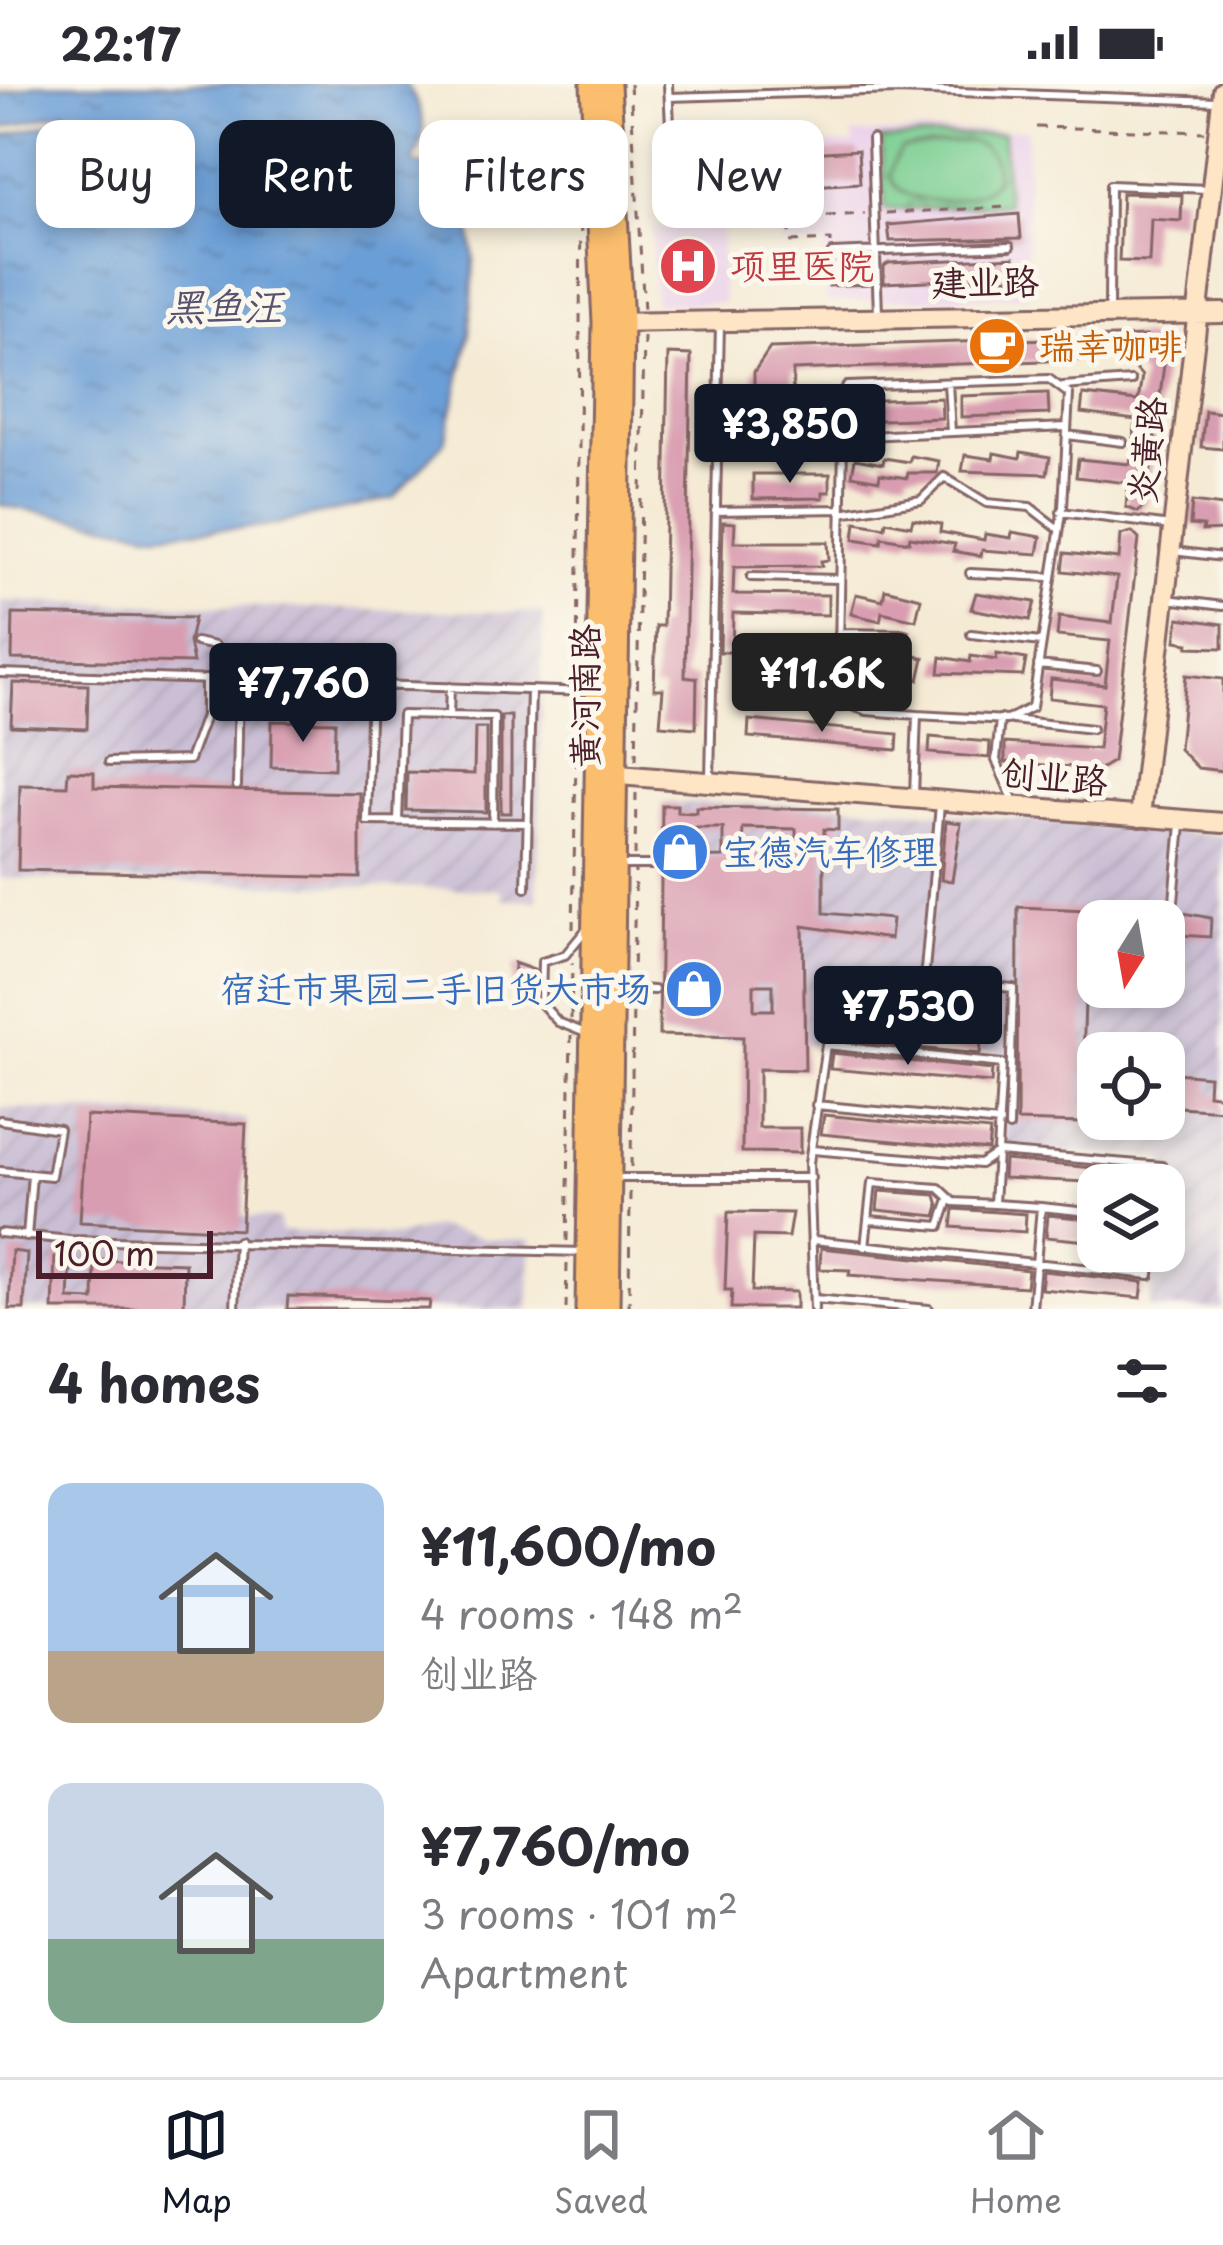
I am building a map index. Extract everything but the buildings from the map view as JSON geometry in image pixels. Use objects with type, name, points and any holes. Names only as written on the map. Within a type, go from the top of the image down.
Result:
[{"type":"main road","name":"黄河南路","points":[[587,1309],[595,692],[623,323],[592,84]]},
{"type":"main road","name":"黄河南路","points":[[608,1309],[621,1178],[627,776],[623,323],[609,84]]},
{"type":"street","name":"炎黄路","points":[[1140,817],[1223,91]]},
{"type":"street","name":"建业路","points":[[623,323],[1223,313]]},
{"type":"street","name":"创业路","points":[[593,773],[1223,823]]},
{"type":"lane","points":[[668,84],[670,120]]},
{"type":"lane","points":[[669,97],[920,87],[1222,101]]},
{"type":"lane","points":[[872,139],[878,317]]},
{"type":"lane","points":[[1109,312],[1110,185],[1211,189]]},
{"type":"lane","points":[[832,253],[1010,246]]},
{"type":"lane","points":[[710,782],[720,321]]},
{"type":"lane","points":[[846,707],[838,701],[847,386],[1049,379],[1064,386],[1131,381]]},
{"type":"lane","points":[[948,382],[951,432]]},
{"type":"lane","points":[[1004,720],[1031,707],[1061,512],[1069,394],[1064,386]]},
{"type":"lane","points":[[801,440],[1067,431],[1123,442]]},
{"type":"lane","points":[[716,511],[841,511],[921,500],[944,477],[987,503],[1030,507],[1057,528]]},
{"type":"lane","points":[[1061,512],[1172,526]]},
{"type":"lane","points":[[1169,551],[1223,557]]},
{"type":"lane","points":[[970,573],[1049,577]]},
{"type":"lane","points":[[751,577],[840,579]]},
{"type":"lane","points":[[1164,599],[1223,606]]},
{"type":"lane","points":[[839,633],[905,634]]},
{"type":"lane","points":[[971,634],[1041,642]]},
{"type":"lane","points":[[196,642],[214,646],[216,680]]},
{"type":"lane","points":[[754,642],[839,644]]},
{"type":"lane","points":[[1038,665],[1097,671]]},
{"type":"lane","points":[[0,673],[595,692]]},
{"type":"lane","points":[[110,761],[189,760],[205,716],[206,680]]},
{"type":"lane","points":[[237,786],[239,680]]},
{"type":"lane","points":[[371,685],[367,821],[528,823]]},
{"type":"lane","points":[[449,716],[450,687]]},
{"type":"lane","points":[[526,888],[531,690]]},
{"type":"lane","points":[[756,701],[1092,730]]},
{"type":"lane","points":[[398,821],[402,715],[494,717],[493,823]]},
{"type":"lane","points":[[914,799],[917,715]]},
{"type":"lane","points":[[1004,720],[996,760],[1016,807]]},
{"type":"lane","points":[[924,980],[940,801]]},
{"type":"lane","points":[[1174,900],[1182,820]]},
{"type":"lane","points":[[625,865],[658,866]]},
{"type":"lane","points":[[591,1036],[558,1022],[541,1004],[542,962],[565,955],[592,922]]},
{"type":"lane","points":[[852,974],[1013,988],[1009,1127]]},
{"type":"lane","points":[[623,989],[654,990]]},
{"type":"lane","points":[[814,1309],[811,1150],[826,1045],[998,1060],[1000,1123],[994,1204]]},
{"type":"lane","points":[[816,1105],[1000,1123]]},
{"type":"lane","points":[[0,1120],[59,1129],[56,1172],[0,1171]]},
{"type":"lane","points":[[811,1150],[980,1164],[998,1152],[1139,1164]]},
{"type":"lane","points":[[27,1237],[32,1174]]},
{"type":"lane","points":[[621,1178],[811,1178]]},
{"type":"lane","points":[[865,1247],[872,1183],[939,1188],[954,1202],[1077,1211]]},
{"type":"lane","points":[[868,1220],[940,1226],[950,1196]]},
{"type":"lane","points":[[1032,1309],[1041,1208]]},
{"type":"lane","points":[[0,1233],[588,1252]]},
{"type":"lane","points":[[813,1240],[1077,1268]]},
{"type":"lane","points":[[235,1309],[238,1241]]},
{"type":"lane","points":[[1119,1272],[1150,1272]]},
{"type":"lane","points":[[814,1299],[929,1309]]},
{"type":"path","points":[[629,1309],[621,1178],[627,776],[623,323],[630,84]]},
{"type":"path","points":[[1036,127],[1218,132]]},
{"type":"shaded area","points":[[1027,129],[1027,296],[826,302],[824,245],[782,245],[781,228],[824,228],[824,145],[853,144],[853,134]]},
{"type":"shaded area","name":"项里医院","points":[[651,228],[722,228],[723,303],[655,304]]},
{"type":"shaded area","points":[[0,601],[543,613],[537,900],[503,899],[502,890],[0,878]]},
{"type":"shaded area","points":[[664,803],[842,805],[1223,836],[1223,1309],[1149,1309],[1153,1272],[1185,1272],[1185,1164],[1005,1147],[1007,1054],[661,1036]]},
{"type":"shaded area","points":[[0,1108],[247,1119],[243,1217],[279,1219],[280,1231],[397,1236],[436,1227],[489,1239],[531,1240],[529,1309],[0,1309]]},
{"type":"green space","points":[[1003,133],[1007,204],[885,210],[881,139]]},
{"type":"green space","points":[[967,141],[986,149],[995,165],[995,180],[982,191],[942,201],[905,193],[894,183],[892,168],[902,149]]},
{"type":"water","name":"黑鱼汪","points":[[39,84],[406,84],[422,120],[413,162],[419,164],[419,228],[471,228],[474,259],[470,334],[445,441],[394,498],[263,527],[156,533],[0,505],[0,137],[36,127],[36,228],[195,228],[195,120],[61,120],[65,111],[0,129],[0,94]]},
{"type":"place","name":"项里医院","points":[[688,266]]},
{"type":"place","name":"瑞幸咖啡","points":[[997,346]]},
{"type":"place","name":"宝德汽车修理","points":[[680,852]]},
{"type":"place","name":"宿迁市果园二手旧货大市场","points":[[694,989]]}]
